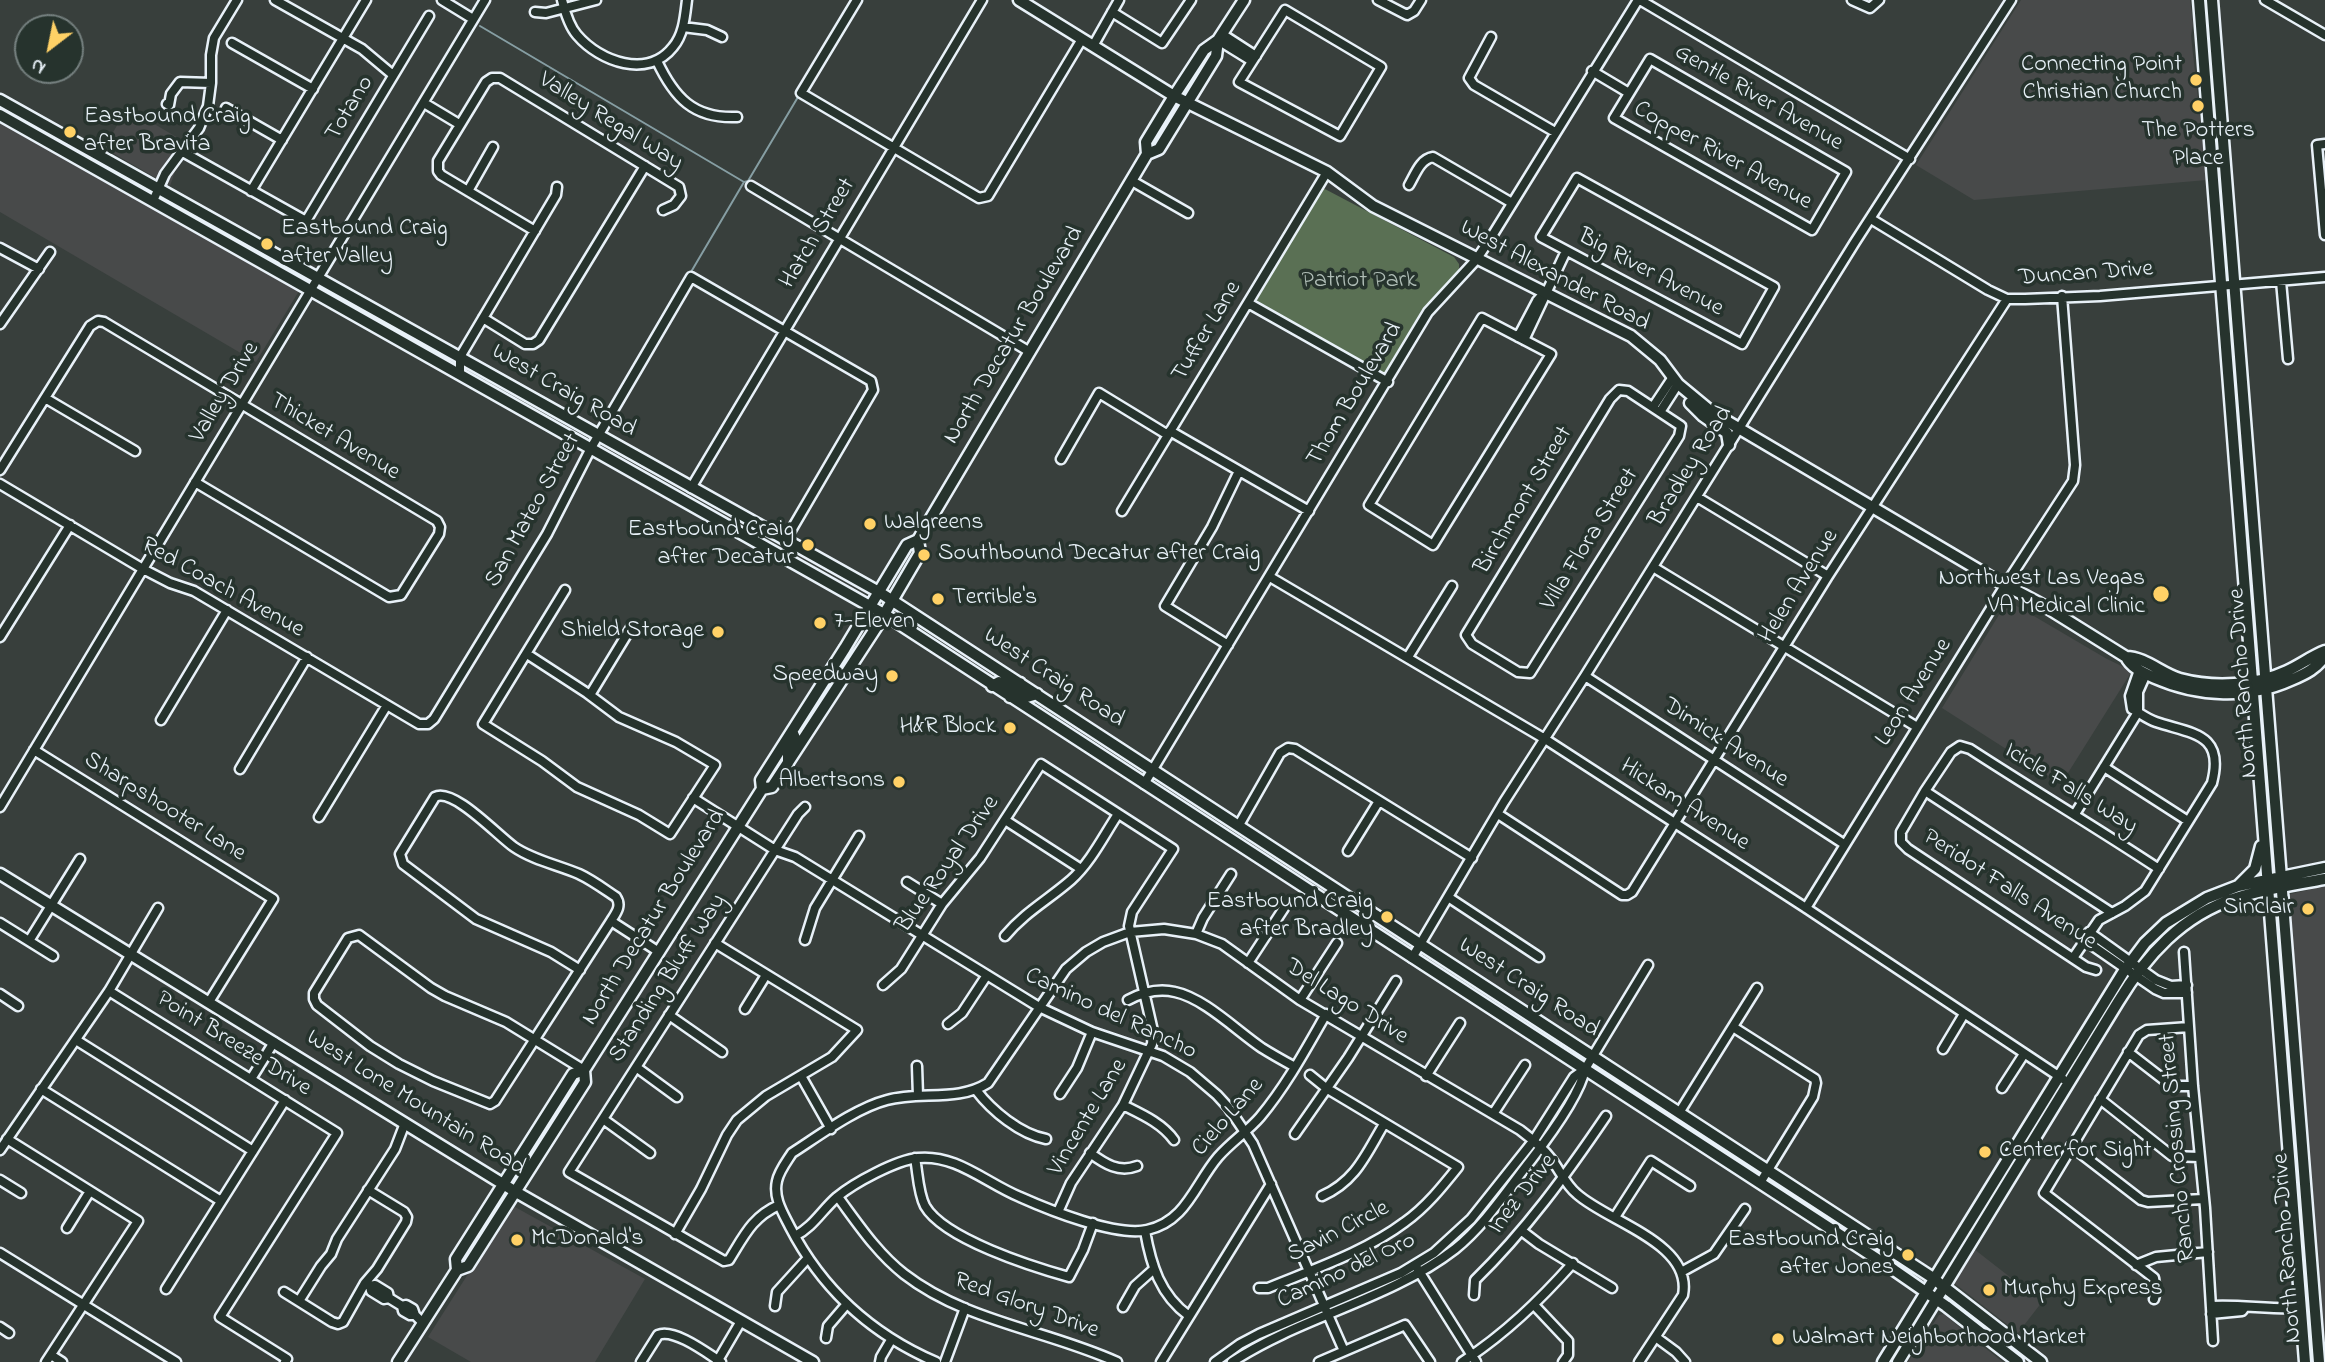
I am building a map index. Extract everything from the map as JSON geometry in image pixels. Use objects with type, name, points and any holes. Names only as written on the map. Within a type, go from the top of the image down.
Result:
[{"type":"main road","name":"West Alexander Road","points":[[1019,0],[1174,96],[1327,172],[1373,206],[1631,336],[1660,360],[1678,383],[1713,413],[2126,657],[2135,657],[2169,675],[2193,682],[2253,686]]},
{"type":"main road","name":"North Decatur Boulevard","points":[[399,1362],[457,1270],[468,1266],[585,1082],[584,1070],[739,827],[762,789],[761,780],[907,544],[918,540],[1132,181],[1147,154],[1146,142],[1174,96],[1204,50],[1220,37],[1244,0]]},
{"type":"main road","name":"North Rancho Drive","points":[[2199,0],[2305,1361]]},
{"type":"main road","name":"North Rancho Drive","points":[[2212,0],[2319,1362]]},
{"type":"main road","name":"North Decatur Boulevard","points":[[1147,154],[1158,149],[1216,57],[1220,37]]},
{"type":"main road","name":"West Craig Road","points":[[0,100],[892,600],[1935,1279],[2041,1362]]},
{"type":"main road","points":[[2208,114],[2222,119]]},
{"type":"main road","name":"West Craig Road","points":[[0,115],[884,614],[1927,1292],[2018,1362]]},
{"type":"main road","points":[[38,136],[44,125]]},
{"type":"main road","points":[[2209,134],[2216,139],[2218,152],[2225,165]]},
{"type":"main road","points":[[1678,383],[1690,403],[1727,433],[1729,445]]},
{"type":"main road","points":[[740,532],[748,519]]},
{"type":"main road","name":"North Decatur Boulevard","points":[[762,789],[772,787],[884,614],[920,553],[918,540]]},
{"type":"main road","points":[[2253,686],[2302,675],[2320,663],[2325,653]]},
{"type":"main road","name":"West Alexander Road","points":[[2126,657],[2129,664],[2143,672],[2181,687],[2205,692],[2253,686]]},
{"type":"main road","points":[[992,686],[999,682],[1015,687],[1020,683]]},
{"type":"main road","points":[[1010,697],[1016,692],[1027,696],[1037,694]]},
{"type":"main road","points":[[788,763],[788,751],[795,738],[792,731]]},
{"type":"main road","points":[[779,776],[777,768],[784,757],[783,746]]},
{"type":"main road","points":[[1883,1362],[1989,1190],[2064,1079],[2151,938],[2180,913],[2207,898],[2238,886],[2252,874],[2258,864],[2263,827]]},
{"type":"main road","points":[[2133,968],[2199,915],[2233,898],[2325,869]]},
{"type":"main road","name":"West Lone Mountain Road","points":[[0,874],[516,1192],[813,1362]]},
{"type":"main road","points":[[2281,883],[2325,879]]},
{"type":"main road","points":[[2238,886],[2268,886]]},
{"type":"main road","name":"North Decatur Boulevard","points":[[457,1270],[456,1259],[503,1184],[573,1074],[584,1070]]},
{"type":"main road","points":[[1898,1362],[2010,1178],[2064,1079]]},
{"type":"main road","points":[[2284,1092],[2290,1098],[2292,1108],[2299,1112]]},
{"type":"main road","points":[[2286,1118],[2292,1121],[2295,1133],[2301,1138]]},
{"type":"main road","points":[[1989,1190],[1998,1188],[2010,1178]]},
{"type":"main road","points":[[1973,1240],[1990,1200],[1989,1190]]},
{"type":"main road","points":[[1797,1207],[1805,1194]]},
{"type":"main road","points":[[2297,1257],[2303,1266],[2305,1279],[2313,1286]]},
{"type":"street","points":[[153,201],[165,174],[199,128],[208,106],[214,38],[237,0]]},
{"type":"street","points":[[275,0],[290,4],[362,48],[393,75]]},
{"type":"street","points":[[181,151],[251,191],[366,0]]},
{"type":"street","points":[[442,0],[473,19]]},
{"type":"street","name":"Valley Drive","points":[[0,807],[485,0]]},
{"type":"street","points":[[535,12],[546,13],[563,4],[596,0]]},
{"type":"street","points":[[563,4],[576,34],[586,43],[616,61],[633,65],[656,61],[675,46],[683,27],[687,0]]},
{"type":"street","points":[[857,0],[801,93],[983,199],[988,196],[1082,39]]},
{"type":"street","name":"Hatch Street","points":[[691,488],[982,0]]},
{"type":"street","points":[[1093,46],[1119,0]]},
{"type":"street","points":[[1112,12],[1162,43],[1191,0]]},
{"type":"street","points":[[1378,0],[1407,15],[1414,11],[1421,0]]},
{"type":"street","points":[[1639,0],[1910,159]]},
{"type":"street","name":"Thom Boulevard","points":[[1144,784],[1428,312],[1476,260],[1592,71],[1639,0]]},
{"type":"street","points":[[1852,0],[1870,8],[1879,0]]},
{"type":"street","name":"Bradley Road","points":[[1412,958],[1498,814],[1855,242],[2011,0]]},
{"type":"street","points":[[2265,0],[2323,30]]},
{"type":"street","points":[[1285,10],[1381,67],[1340,136],[1239,82],[1254,58],[1285,10]]},
{"type":"street","name":"Totano","points":[[251,191],[306,222],[429,16]]},
{"type":"street","points":[[683,27],[707,30],[722,37]]},
{"type":"street","points":[[1220,37],[1254,58]]},
{"type":"street","points":[[1491,37],[1470,80],[1474,85],[1555,132]]},
{"type":"street","points":[[232,43],[313,89]]},
{"type":"street","name":"Gentle River Avenue","points":[[1629,93],[1650,59],[1846,172],[1811,230]]},
{"type":"street","points":[[656,61],[670,88],[682,101],[711,116],[737,117]]},
{"type":"street","points":[[1592,71],[1629,93]]},
{"type":"street","name":"Valley Regal Way","points":[[460,124],[486,82],[492,78],[500,78],[681,190],[681,196],[674,205],[663,210]]},
{"type":"street","points":[[167,104],[169,105],[171,94],[180,82],[211,83]]},
{"type":"street","name":"Copper River Avenue","points":[[1629,93],[1614,118],[1811,230]]},
{"type":"street","points":[[424,103],[460,124],[437,166],[441,175],[535,231]]},
{"type":"street","points":[[226,108],[282,140]]},
{"type":"street","points":[[2325,144],[2317,145],[2325,235]]},
{"type":"street","points":[[468,191],[494,147]]},
{"type":"street","points":[[1409,186],[1422,162],[1433,157],[1512,203]]},
{"type":"street","points":[[483,318],[525,344],[533,344],[539,340],[645,166]]},
{"type":"street","name":"Tuffer Lane","points":[[1122,511],[1327,172]]},
{"type":"street","name":"Big River Avenue","points":[[1577,178],[1774,288],[1742,344],[1566,251],[1541,237],[1577,178]]},
{"type":"street","points":[[1132,181],[1188,213]]},
{"type":"street","points":[[751,186],[1030,352]]},
{"type":"street","points":[[460,374],[460,357],[556,195],[557,187]]},
{"type":"street","name":"Duncan Drive","points":[[1871,219],[1987,290],[2007,299],[2100,296],[2325,277]]},
{"type":"street","points":[[0,248],[39,268]]},
{"type":"street","points":[[1521,338],[1536,301],[1544,293],[1566,251]]},
{"type":"street","points":[[0,324],[50,252]]},
{"type":"street","name":"San Mateo Street","points":[[428,724],[435,719],[547,534],[591,448],[691,276],[784,330]]},
{"type":"street","points":[[2281,281],[2288,359]]},
{"type":"street","name":"Leon Avenue","points":[[1806,908],[2076,474],[2062,296]]},
{"type":"street","name":"Helen Avenue","points":[[1498,814],[1622,895],[1632,892],[1828,576],[2007,299]]},
{"type":"street","points":[[1248,303],[1388,382]]},
{"type":"street","points":[[1482,318],[1521,338],[1551,354],[1433,545],[1369,505],[1482,318]]},
{"type":"street","name":"Thicket Avenue","points":[[45,398],[90,326],[99,321],[104,322],[437,521],[439,534],[401,595],[389,597],[195,482]]},
{"type":"street","points":[[784,330],[873,385],[873,390],[786,539]]},
{"type":"street","points":[[1656,410],[1678,383]]},
{"type":"street","name":"Birchmont Street","points":[[1530,673],[1518,673],[1472,644],[1466,635],[1610,399],[1619,390],[1628,391],[1656,410]]},
{"type":"street","points":[[1061,459],[1099,393],[1309,511]]},
{"type":"street","points":[[0,470],[45,398],[135,451]]},
{"type":"street","name":"Villa Flora Street","points":[[1530,673],[1679,436],[1681,426],[1656,410]]},
{"type":"street","points":[[1228,645],[1165,606],[1212,527],[1239,471]]},
{"type":"street","name":"Red Coach Avenue","points":[[0,484],[143,569],[227,610],[419,724],[428,724]]},
{"type":"street","points":[[1697,497],[1828,576]]},
{"type":"street","points":[[0,636],[70,525]]},
{"type":"street","points":[[1653,567],[1917,727]]},
{"type":"street","name":"Hickam Avenue","points":[[1270,577],[1545,739],[2064,1079]]},
{"type":"street","points":[[1408,657],[1452,586]]},
{"type":"street","points":[[527,654],[620,717],[676,742],[715,765],[670,834],[639,814],[577,787],[484,724],[565,590]]},
{"type":"street","points":[[161,720],[227,610]]},
{"type":"street","points":[[590,695],[632,626]]},
{"type":"street","points":[[240,769],[307,657]]},
{"type":"street","points":[[2073,958],[2099,920],[2145,891],[2212,783],[2217,761],[2211,748],[2195,733],[2152,721],[2132,709],[2130,696],[2143,672]]},
{"type":"street","name":"Dimick Avenue","points":[[1586,676],[1844,844]]},
{"type":"street","points":[[319,817],[387,705]]},
{"type":"street","points":[[2075,814],[2138,712]]},
{"type":"street","name":"Icicle Falls Way","points":[[1925,791],[1951,752],[1960,746],[1970,749],[2159,869]]},
{"type":"street","points":[[1238,825],[1280,753],[1288,748],[1296,749],[1472,858]]},
{"type":"street","name":"Sharpshooter Lane","points":[[34,750],[273,899],[209,1002]]},
{"type":"street","name":"Blue Royal Drive","points":[[883,985],[901,969],[942,904],[980,858],[1041,764],[1118,814]]},
{"type":"street","points":[[2104,767],[2188,821]]},
{"type":"street","points":[[1925,791],[2112,913]]},
{"type":"street","name":"Peridot Falls Avenue","points":[[1925,791],[1901,832],[1901,842],[2073,958],[2096,970]]},
{"type":"street","points":[[580,970],[551,952],[476,919],[400,860],[400,854],[439,794],[446,795],[462,805],[514,847],[580,875],[616,897],[620,902],[619,907],[611,921],[580,970],[536,1039],[495,1101],[490,1104],[399,1064],[370,1046],[313,999],[314,993],[348,938],[359,935],[438,992],[506,1022],[536,1039],[584,1070]]},
{"type":"street","name":"Camino del Rancho","points":[[693,798],[775,850],[795,857],[832,879],[1039,1007],[1093,1032],[1150,1050],[1191,1072],[1217,1095],[1245,1130],[1344,1351]]},
{"type":"street","points":[[1348,852],[1379,801]]},
{"type":"street","name":"Standing Bluff Way","points":[[675,1234],[569,1172],[805,807]]},
{"type":"street","points":[[1005,936],[1030,910],[1081,869],[1118,814],[1173,849],[1132,912],[1130,932]]},
{"type":"street","points":[[1005,820],[1081,869]]},
{"type":"street","points":[[805,940],[815,908],[859,836]]},
{"type":"street","points":[[29,941],[80,859]]},
{"type":"street","points":[[1196,934],[1231,874]]},
{"type":"street","points":[[906,881],[942,904]]},
{"type":"street","points":[[1448,897],[1539,957]]},
{"type":"street","points":[[0,1150],[109,991],[158,908]]},
{"type":"street","points":[[1248,963],[1284,908]]},
{"type":"street","points":[[611,921],[659,952]]},
{"type":"street","points":[[0,923],[53,956]]},
{"type":"street","name":"Del Lago Drive","points":[[976,1090],[994,1077],[1066,969],[1086,952],[1130,932],[1164,929],[1196,934],[1222,944],[1300,1000],[1534,1140],[1581,1198],[1615,1217],[1672,1257],[1683,1271]]},
{"type":"street","name":"Vincente Lane","points":[[1058,1212],[1071,1183],[1123,1105],[1150,1050],[1153,1031],[1130,932]]},
{"type":"street","points":[[2087,936],[2133,968],[2159,991],[2187,989]]},
{"type":"street","points":[[715,943],[857,1030],[832,1057],[766,1096],[737,1120],[675,1234],[724,1261],[729,1260],[750,1226],[764,1212],[779,1205]]},
{"type":"street","points":[[1300,1000],[1337,943]]},
{"type":"street","name":"Rancho Crossing Street","points":[[2184,952],[2213,1341]]},
{"type":"street","name":"Camino del Oro","points":[[1215,1362],[1259,1334],[1418,1269],[1471,1219],[1534,1140],[1574,1077],[1592,1057],[1648,965]]},
{"type":"street","points":[[745,1009],[766,975]]},
{"type":"street","points":[[948,1024],[962,1013],[987,975]]},
{"type":"street","points":[[1295,1134],[1396,981]]},
{"type":"street","points":[[1679,1113],[1757,988]]},
{"type":"street","name":"Point Breeze Drive","points":[[109,991],[337,1133],[220,1317],[286,1361]]},
{"type":"street","points":[[1128,1000],[1144,992],[1176,992],[1192,998],[1262,1048],[1295,1067]]},
{"type":"street","points":[[0,994],[18,1006]]},
{"type":"street","name":"Cielo Lane","points":[[1145,1231],[1161,1226],[1185,1207],[1216,1159],[1259,1118],[1295,1067],[1326,1014]]},
{"type":"street","points":[[1943,1049],[1964,1014]]},
{"type":"street","points":[[669,1015],[722,1052]]},
{"type":"street","points":[[1426,1076],[1460,1023]]},
{"type":"street","points":[[1733,1027],[1808,1075],[1816,1083],[1813,1097],[1760,1183]]},
{"type":"street","points":[[2154,1299],[2154,1278],[2044,1193],[2128,1052],[2143,1032],[2189,1027]]},
{"type":"street","points":[[1059,1094],[1077,1068],[1093,1032]]},
{"type":"street","points":[[76,1040],[253,1151]]},
{"type":"street","points":[[251,1079],[274,1042]]},
{"type":"street","points":[[2128,1052],[2172,1086],[2193,1086]]},
{"type":"street","points":[[2002,1088],[2024,1054]]},
{"type":"street","points":[[1493,1114],[1525,1065]]},
{"type":"street","points":[[917,1066],[919,1096]]},
{"type":"street","points":[[636,1067],[677,1097]]},
{"type":"street","name":"Camino del Oro","points":[[1233,1362],[1457,1248],[1541,1147],[1582,1082],[1584,1069]]},
{"type":"street","points":[[1310,1075],[1384,1124],[1356,1172],[1343,1185],[1322,1196]]},
{"type":"street","points":[[801,1076],[831,1129]]},
{"type":"street","points":[[41,1089],[221,1201]]},
{"type":"street","points":[[936,1362],[891,1339],[846,1304],[807,1259],[779,1205],[777,1181],[792,1153],[886,1100],[960,1094],[976,1090],[994,1110],[1028,1133],[1046,1139]]},
{"type":"street","points":[[2100,1099],[2172,1156],[2199,1157]]},
{"type":"street","points":[[166,1289],[285,1100]]},
{"type":"street","points":[[1123,1105],[1151,1119],[1174,1140]]},
{"type":"street","name":"Inez Drive","points":[[1474,1295],[1475,1280],[1522,1231],[1564,1178],[1605,1116]]},
{"type":"street","points":[[603,1119],[650,1153]]},
{"type":"street","points":[[299,1301],[396,1149],[405,1123]]},
{"type":"street","name":"Savin Circle","points":[[1259,1288],[1268,1288],[1369,1245],[1406,1221],[1434,1196],[1458,1167],[1384,1124]]},
{"type":"street","points":[[7,1139],[138,1222],[49,1359],[62,1362]]},
{"type":"street","points":[[2071,1146],[2141,1200],[2148,1202],[2203,1199]]},
{"type":"street","points":[[1090,1153],[1110,1166],[1125,1171],[1137,1166]]},
{"type":"street","points":[[795,1236],[805,1231],[838,1197],[887,1168],[915,1158],[943,1159],[1010,1193],[1058,1212],[1129,1232],[1145,1231],[1159,1282],[1171,1301],[1189,1316]]},
{"type":"street","points":[[915,1158],[922,1200],[933,1217],[1003,1255],[1069,1277],[1093,1223]]},
{"type":"street","points":[[1615,1217],[1651,1161],[1690,1186]]},
{"type":"street","points":[[0,1180],[21,1193]]},
{"type":"street","points":[[1161,1362],[1271,1184]]},
{"type":"street","points":[[284,1292],[338,1325],[343,1322],[406,1223],[407,1216],[404,1212],[368,1190]]},
{"type":"street","points":[[67,1228],[90,1191]]},
{"type":"street","name":"Red Glory Drive","points":[[838,1197],[875,1246],[903,1273],[929,1291],[965,1308],[1117,1362]]},
{"type":"street","points":[[1639,1362],[1683,1295],[1683,1271],[1714,1254],[1745,1209]]},
{"type":"street","points":[[1522,1231],[1612,1288]]},
{"type":"street","points":[[2136,1265],[2156,1257],[2208,1252]]},
{"type":"street","points":[[0,1253],[176,1362]]},
{"type":"street","points":[[775,1306],[777,1292],[807,1259]]},
{"type":"street","points":[[1462,1362],[1474,1359],[1507,1331],[1535,1306],[1573,1263]]},
{"type":"street","points":[[1123,1307],[1135,1286],[1154,1269]]},
{"type":"street","points":[[1418,1269],[1474,1359]]},
{"type":"street","points":[[368,1284],[372,1291],[381,1297],[414,1309],[415,1315],[423,1323]]},
{"type":"street","points":[[825,1338],[828,1326],[846,1304]]},
{"type":"street","points":[[1535,1306],[1568,1341],[1568,1355],[1563,1362]]},
{"type":"street","points":[[2211,1310],[2242,1311],[2245,1307],[2301,1308]]},
{"type":"street","points":[[945,1362],[965,1308]]},
{"type":"street","points":[[641,1362],[658,1335],[663,1333],[672,1334],[719,1361],[741,1321]]},
{"type":"street","points":[[1319,1362],[1405,1325],[1430,1362]]},
{"type":"street","points":[[0,1327],[9,1333]]},
{"type":"street","points":[[1657,1338],[1685,1362]]},
{"type":"street","points":[[880,1362],[891,1339]]},
{"type":"shaded area","points":[[2021,0],[2190,0],[2193,23],[2191,36],[2207,180],[1974,200],[1916,165]]},
{"type":"shaded area","points":[[127,108],[185,142],[170,186],[104,148]]},
{"type":"shaded area","points":[[0,122],[299,291],[256,362],[0,212]]},
{"type":"shaded area","points":[[2010,602],[2132,671],[2061,784],[1942,708],[2005,605]]},
{"type":"shaded area","points":[[2325,886],[2325,1362],[2288,896]]},
{"type":"shaded area","points":[[515,1207],[645,1279],[595,1362],[471,1362],[428,1337],[508,1211]]},
{"type":"shaded area","points":[[1974,1249],[2042,1302],[2018,1333],[1954,1283]]},
{"type":"shaded area","points":[[1944,1314],[2003,1362],[1908,1362],[1939,1315]]},
{"type":"green space","name":"Patriot Park","points":[[1323,188],[1454,257],[1459,264],[1459,273],[1424,311],[1386,375],[1256,301]]},
{"type":"waterway","points":[[480,26],[744,182]]},
{"type":"waterway","points":[[691,272],[798,97]]},
{"type":"place","name":"Connecting Point Christian Church","points":[[2196,80]]},
{"type":"place","name":"The Potters Place","points":[[2198,106]]},
{"type":"place","name":"Eastbound Craig after Bravita","points":[[70,132]]},
{"type":"place","name":"Eastbound Craig after Valley","points":[[267,244]]},
{"type":"place","name":"Walgreens","points":[[870,524]]},
{"type":"place","name":"Eastbound Craig after Decatur","points":[[808,545]]},
{"type":"place","name":"Southbound Decatur after Craig","points":[[924,555]]},
{"type":"place","name":"Northwest Las Vegas VA Medical Clinic","points":[[2161,594]]},
{"type":"place","name":"Terrible's","points":[[938,599]]},
{"type":"place","name":"7-Eleven","points":[[820,623]]},
{"type":"place","name":"Shield Storage","points":[[718,632]]},
{"type":"place","name":"Speedway","points":[[892,676]]},
{"type":"place","name":"H&R Block","points":[[1010,728]]},
{"type":"place","name":"Albertsons","points":[[899,782]]},
{"type":"place","name":"Sinclair","points":[[2308,909]]},
{"type":"place","name":"Eastbound Craig after Bradley","points":[[1387,917]]},
{"type":"place","name":"Center for Sight","points":[[1985,1152]]},
{"type":"place","name":"McDonald's","points":[[517,1240]]},
{"type":"place","name":"Eastbound Craig after Jones","points":[[1908,1255]]},
{"type":"place","name":"Murphy Express","points":[[1989,1290]]},
{"type":"place","name":"Walmart Neighborhood Market","points":[[1778,1339]]}]
